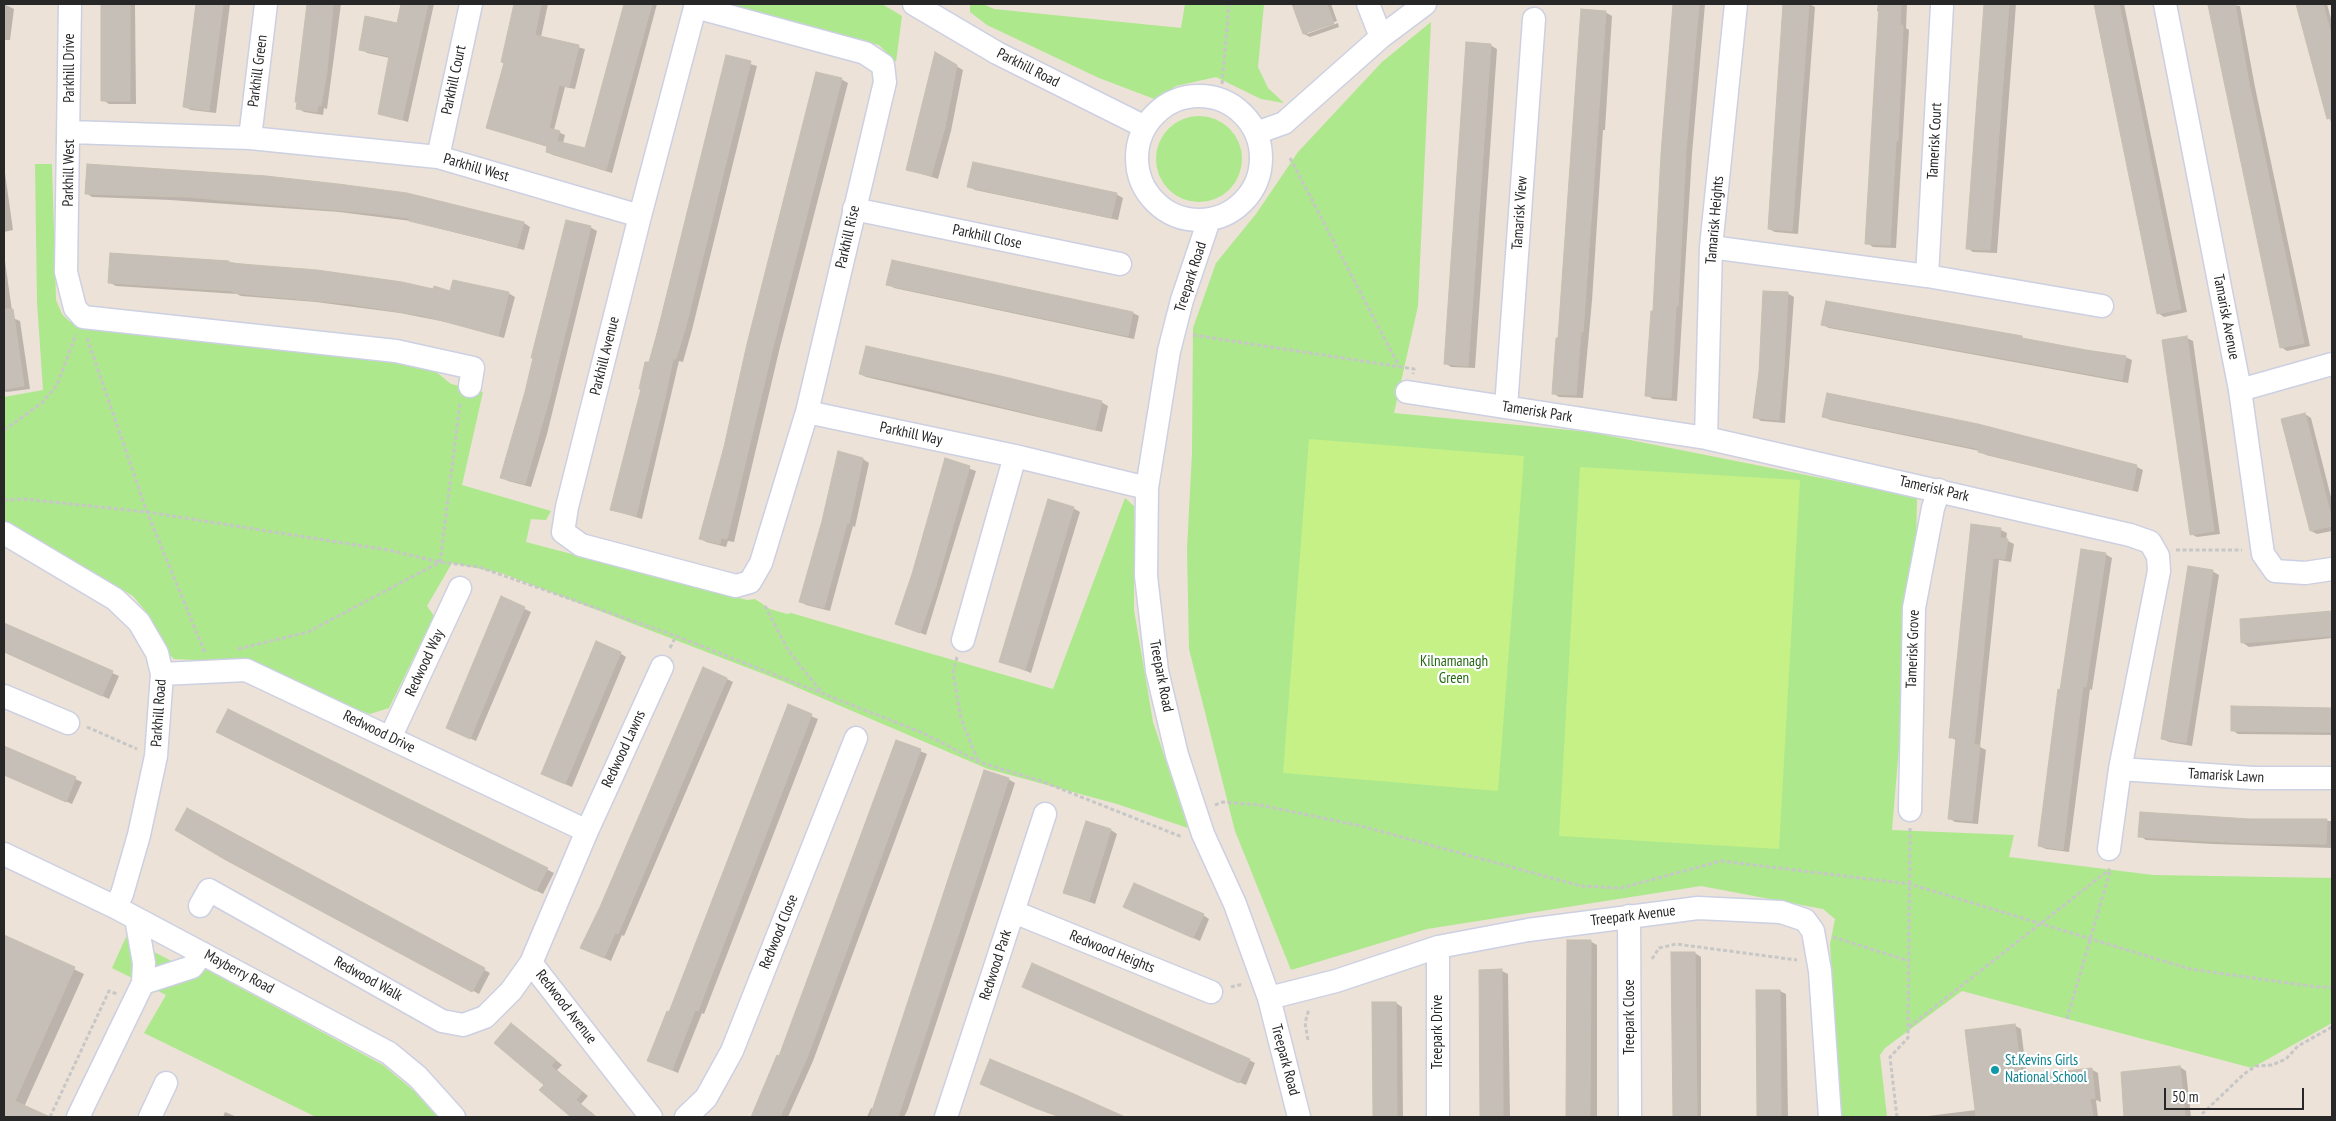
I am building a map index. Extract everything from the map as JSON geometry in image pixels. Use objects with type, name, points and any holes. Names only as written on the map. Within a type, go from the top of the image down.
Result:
[{"type":"street","name":"Parkhill Drive","points":[[70,4],[70,132]]},
{"type":"street","name":"Parkhill Green","points":[[250,138],[266,4]]},
{"type":"street","name":"Parkhill Court","points":[[438,157],[471,4]]},
{"type":"street","name":"Parkhill Road","points":[[914,4],[936,10],[997,53],[1145,127]]},
{"type":"street","points":[[1368,4],[1381,37]]},
{"type":"street","points":[[1256,133],[1284,123],[1381,37],[1425,4]]},
{"type":"street","name":"Tamarisk Heights","points":[[1706,438],[1711,247],[1736,4]]},
{"type":"street","name":"Tamarisk Avenue","points":[[2165,4],[2240,390],[2263,554],[2275,571],[2305,572],[2332,569]]},
{"type":"street","name":"Parkhill Rise","points":[[695,5],[865,53],[883,65],[885,82],[807,412],[761,564],[750,582],[736,586]]},
{"type":"street","name":"Parkhill Avenue","points":[[695,5],[570,498],[558,534],[581,545],[736,586]]},
{"type":"street","name":"Tamerisk Court","points":[[1927,276],[1942,6]]},
{"type":"street","name":"Tamarisk View","points":[[1506,407],[1534,19]]},
{"type":"street","points":[[1203,96],[1217,98],[1232,106],[1250,123],[1256,133],[1261,161],[1258,180],[1249,196],[1236,209],[1209,220],[1191,221],[1174,216],[1158,206],[1141,184],[1136,161],[1138,143],[1145,127],[1155,113],[1168,104],[1185,98],[1203,96]]},
{"type":"street","name":"Parkhill West","points":[[465,390],[473,368],[396,351],[84,317],[75,308],[66,272],[70,132],[250,138],[438,157],[640,216]]},
{"type":"street","name":"Parkhill Close","points":[[854,209],[1120,264]]},
{"type":"street","name":"Treepark Road","points":[[1209,220],[1182,300],[1169,351],[1147,488],[1146,576],[1157,671],[1178,754],[1209,847],[1235,904],[1268,998],[1299,1117]]},
{"type":"street","points":[[1711,247],[1927,276],[2102,306]]},
{"type":"street","points":[[2240,390],[2332,364]]},
{"type":"street","name":"Tamerisk Park","points":[[1407,392],[1706,438],[1939,490],[2130,535],[2150,542],[2158,556],[2159,571],[2120,769],[2110,860]]},
{"type":"street","name":"Parkhill Way","points":[[807,412],[1015,456],[1147,488]]},
{"type":"street","points":[[960,649],[1015,456]]},
{"type":"street","name":"Tamerisk Grove","points":[[1910,810],[1914,608],[1933,508],[1939,490]]},
{"type":"street","name":"Parkhill Road","points":[[4,533],[115,599],[139,622],[157,653],[162,674],[156,756],[139,835],[122,894],[115,907]]},
{"type":"street","name":"Redwood Way","points":[[390,738],[460,588]]},
{"type":"street","name":"Redwood Lawns","points":[[587,831],[666,658]]},
{"type":"street","name":"Redwood Drive","points":[[162,674],[246,670],[587,831]]},
{"type":"street","points":[[4,696],[76,724]]},
{"type":"street","name":"Redwood Close","points":[[686,1117],[706,1098],[732,1051],[856,738]]},
{"type":"street","name":"Tamarisk Lawn","points":[[2120,769],[2253,778],[2332,778]]},
{"type":"street","name":"Redwood Park","points":[[946,1117],[1046,814]]},
{"type":"street","name":"Redwood Avenue","points":[[587,831],[531,964],[651,1117]]},
{"type":"street","name":"Mayberry Road","points":[[4,854],[115,907],[389,1053],[418,1077],[454,1117]]},
{"type":"street","name":"Redwood Walk","points":[[200,906],[209,890],[442,1020],[463,1025],[485,1017],[511,991],[531,964]]},
{"type":"street","name":"Treepark Avenue","points":[[1268,998],[1336,981],[1438,947],[1528,930],[1629,916],[1698,908],[1781,912],[1805,920],[1814,931]]},
{"type":"street","name":"Redwood Heights","points":[[1014,912],[1221,989]]},
{"type":"street","name":"Treepark Close","points":[[1629,916],[1630,1117]]},
{"type":"street","points":[[78,1117],[138,992],[144,963],[136,918]]},
{"type":"street","points":[[1814,931],[1820,971],[1830,1117]]},
{"type":"street","name":"Treepark Drive","points":[[1438,947],[1438,1117]]},
{"type":"street","points":[[138,992],[192,967],[202,953]]},
{"type":"street","points":[[150,1117],[166,1083]]},
{"type":"path","points":[[1222,84],[1229,4]]},
{"type":"path","points":[[1290,158],[1399,367]]},
{"type":"path","points":[[83,331],[147,512],[206,656]]},
{"type":"path","points":[[4,430],[42,404],[57,385],[77,333]]},
{"type":"path","points":[[1188,334],[1414,369],[1407,392]]},
{"type":"path","points":[[440,562],[465,390]]},
{"type":"path","points":[[4,500],[24,499],[147,512],[388,550],[440,562],[478,567],[676,636],[923,733],[978,762],[1058,787],[1209,847]]},
{"type":"path","points":[[2173,550],[2244,550]]},
{"type":"path","points":[[234,650],[308,632],[440,562]]},
{"type":"path","points":[[765,606],[788,650],[823,695]]},
{"type":"path","points":[[666,658],[676,636]]},
{"type":"path","points":[[960,649],[953,672],[961,719],[978,762]]},
{"type":"path","points":[[861,716],[863,710]]},
{"type":"path","points":[[76,724],[139,750]]},
{"type":"path","points":[[1056,793],[1058,787]]},
{"type":"path","points":[[1897,1117],[1890,1057],[1908,1038],[1910,810]]},
{"type":"path","points":[[2067,1019],[2110,860]]},
{"type":"path","points":[[1908,1028],[2110,860]]},
{"type":"path","points":[[1814,931],[1909,961]]},
{"type":"path","points":[[1652,966],[1652,956],[1659,948],[1676,944],[1796,959],[1801,966]]},
{"type":"path","points":[[1221,989],[1246,983]]},
{"type":"path","points":[[50,1117],[109,991],[138,992]]},
{"type":"path","points":[[1308,1040],[1305,1023],[1308,1010],[1315,1002]]},
{"type":"path","points":[[2202,1114],[2244,1074],[2256,1066],[2272,1066],[2286,1059],[2298,1046],[2332,1027]]},
{"type":"green space","points":[[712,4],[882,4],[902,16],[896,62],[879,45],[712,6]]},
{"type":"green space","points":[[970,4],[983,4],[994,9],[1181,28],[1185,4],[1264,4],[1258,67],[1268,88],[1284,103],[1261,99],[1216,77],[1176,86],[1157,100],[1099,78],[987,25],[970,12]]},
{"type":"green space","name":"Kilnamanagh Green","points":[[1431,22],[1418,306],[1394,413],[1590,432],[1917,497],[1916,546],[1892,830],[2014,835],[2009,857],[2153,875],[2332,878],[2332,1023],[2252,1068],[1962,991],[1885,1048],[1880,1055],[1887,1117],[1841,1117],[1830,944],[1835,919],[1823,909],[1701,886],[1427,929],[1291,970],[1235,831],[1189,649],[1187,549],[1192,453],[1193,328],[1216,263],[1256,214],[1298,152],[1382,62]]},
{"type":"green space","points":[[1199,116],[1215,120],[1229,129],[1238,143],[1242,159],[1238,175],[1229,189],[1215,198],[1199,202],[1183,198],[1169,189],[1160,175],[1156,159],[1160,143],[1169,129],[1183,120]]},
{"type":"green space","points":[[35,164],[52,164],[56,300],[62,314],[69,321],[86,328],[302,349],[430,367],[451,384],[483,392],[462,485],[551,511],[546,520],[531,519],[526,542],[747,600],[755,599],[770,609],[787,614],[791,613],[1053,689],[1125,498],[1134,506],[1134,610],[1153,722],[1188,828],[1117,804],[988,769],[782,681],[501,573],[452,563],[427,606],[434,616],[389,708],[370,714],[344,705],[258,663],[174,659],[168,653],[148,614],[133,596],[4,520],[4,397],[43,390],[37,302]]},
{"type":"green space","points":[[1309,439],[1524,456],[1498,791],[1283,773]]},
{"type":"green space","points":[[1580,467],[1800,480],[1779,849],[1559,836]]},
{"type":"green space","points":[[126,937],[194,973],[207,970],[383,1065],[414,1091],[437,1117],[316,1117],[144,1033],[166,995],[112,968]]},
{"type":"building","points":[[101,4],[130,4],[130,101],[101,101]]},
{"type":"building","points":[[196,4],[223,4],[209,111],[183,107]]},
{"type":"building","points":[[307,4],[333,4],[327,71],[321,106],[318,105],[317,112],[296,109],[297,102],[295,102]]},
{"type":"building","points":[[401,4],[428,4],[402,120],[378,114],[389,56],[359,50],[365,16],[397,23]]},
{"type":"building","points":[[514,4],[541,4],[535,35],[579,45],[569,87],[559,85],[549,128],[560,131],[557,141],[585,148],[624,4],[652,4],[606,170],[546,152],[547,146],[486,128],[504,63],[501,62]]},
{"type":"building","points":[[1292,4],[1327,4],[1334,24],[1303,34]]},
{"type":"building","points":[[1673,4],[1699,4],[1686,150],[1671,398],[1645,396],[1651,311],[1653,311],[1661,154]]},
{"type":"building","points":[[1783,4],[1809,4],[1792,231],[1768,229]]},
{"type":"building","points":[[1879,4],[1901,4],[1900,25],[1903,25],[1898,141],[1896,141],[1890,245],[1865,244]]},
{"type":"building","points":[[1984,4],[2009,4],[1990,250],[1966,249]]},
{"type":"building","points":[[2094,4],[2119,4],[2181,309],[2157,314]]},
{"type":"building","points":[[2235,4],[2249,83],[2304,343],[2280,348],[2208,5]]},
{"type":"building","points":[[2296,4],[2323,4],[2332,38],[2332,118],[2327,119]]},
{"type":"building","points":[[1581,9],[1606,11],[1583,332],[1581,332],[1576,395],[1552,394],[1556,338],[1558,338]]},
{"type":"building","points":[[1466,42],[1491,44],[1468,366],[1444,364]]},
{"type":"building","points":[[935,52],[957,65],[945,127],[931,176],[906,170]]},
{"type":"building","points":[[726,55],[751,61],[686,326],[676,359],[673,359],[636,516],[610,510],[641,389],[639,389],[645,362],[649,362],[659,326]]},
{"type":"building","points":[[816,72],[842,78],[774,343],[727,539],[721,538],[720,544],[699,539],[724,447],[747,344]]},
{"type":"building","points":[[973,162],[1117,193],[1111,218],[967,187]]},
{"type":"building","points":[[87,164],[266,176],[407,193],[524,222],[517,247],[409,221],[409,218],[369,213],[187,197],[85,194]]},
{"type":"building","points":[[566,220],[591,226],[549,400],[525,484],[500,478],[525,392],[533,358],[531,358]]},
{"type":"building","points":[[110,253],[229,261],[229,263],[317,270],[402,282],[433,289],[434,286],[450,291],[453,280],[509,292],[498,336],[424,316],[350,304],[233,293],[234,291],[108,283]]},
{"type":"building","points":[[892,260],[1133,312],[1128,336],[886,285]]},
{"type":"building","points":[[1763,291],[1788,292],[1779,420],[1753,418],[1759,372]]},
{"type":"building","points":[[1826,301],[2126,356],[2122,380],[1821,325]]},
{"type":"building","points":[[4,309],[13,309],[24,386],[4,389]]},
{"type":"building","points":[[2187,336],[2214,531],[2190,535],[2162,340]]},
{"type":"building","points":[[866,346],[1102,401],[1095,430],[927,388],[859,374]]},
{"type":"building","points":[[1827,393],[1978,424],[2137,465],[2132,490],[1978,452],[1979,449],[1822,417]]},
{"type":"building","points":[[2305,413],[2332,520],[2332,526],[2310,531],[2281,419]]},
{"type":"building","points":[[838,451],[863,458],[849,524],[847,523],[824,608],[799,602],[822,521]]},
{"type":"building","points":[[945,458],[970,466],[936,586],[920,633],[895,624],[912,574]]},
{"type":"building","points":[[1048,499],[1074,507],[1025,670],[999,662]]},
{"type":"building","points":[[1971,524],[2001,528],[2000,538],[2008,539],[2005,559],[1993,558],[1974,745],[1980,745],[1972,821],[1948,819],[1956,738],[1949,738]]},
{"type":"building","points":[[2081,549],[2106,553],[2086,687],[2083,686],[2063,850],[2038,846],[2058,689],[2060,690]]},
{"type":"building","points":[[2188,566],[2213,570],[2186,743],[2161,739]]},
{"type":"building","points":[[501,596],[525,607],[470,739],[446,728]]},
{"type":"building","points":[[2332,611],[2332,636],[2241,643],[2240,619]]},
{"type":"building","points":[[4,623],[113,671],[102,696],[4,652]]},
{"type":"building","points":[[596,641],[621,652],[565,784],[541,774]]},
{"type":"building","points":[[703,667],[727,678],[618,934],[615,933],[604,958],[580,948],[600,907]]},
{"type":"building","points":[[788,704],[812,714],[698,1011],[695,1010],[672,1070],[647,1061],[667,1011],[669,1012]]},
{"type":"building","points":[[2231,706],[2332,708],[2332,732],[2231,731]]},
{"type":"building","points":[[228,709],[548,868],[536,891],[216,732]]},
{"type":"building","points":[[896,740],[921,749],[807,1058],[780,1117],[751,1117],[777,1055],[779,1056]]},
{"type":"building","points":[[4,746],[76,777],[66,802],[4,775]]},
{"type":"building","points":[[984,770],[1009,778],[958,936],[898,1117],[870,1117]]},
{"type":"building","points":[[187,808],[485,968],[472,992],[224,859],[175,830]]},
{"type":"building","points":[[2140,812],[2250,819],[2327,819],[2326,844],[2246,843],[2138,837]]},
{"type":"building","points":[[1086,821],[1111,829],[1089,901],[1063,893]]},
{"type":"building","points":[[1134,883],[1204,914],[1193,938],[1123,907]]},
{"type":"building","points":[[4,935],[75,967],[15,1101],[50,1117],[4,1117]]},
{"type":"building","points":[[1567,940],[1591,940],[1590,1117],[1566,1117]]},
{"type":"building","points":[[1671,952],[1695,952],[1697,1117],[1673,1117]]},
{"type":"building","points":[[1032,963],[1250,1059],[1239,1083],[1022,987]]},
{"type":"building","points":[[1502,969],[1503,1117],[1480,1117],[1479,970]]},
{"type":"building","points":[[1756,990],[1780,990],[1781,1117],[1757,1117]]},
{"type":"building","points":[[1372,1002],[1396,1002],[1397,1117],[1373,1117]]},
{"type":"building","points":[[511,1023],[556,1060],[551,1066],[582,1092],[576,1100],[596,1117],[571,1117],[539,1090],[544,1085],[494,1043]]},
{"type":"building","name":"St.Kevins Girls National School","points":[[2015,1024],[2021,1076],[2092,1068],[2095,1099],[2090,1098],[2093,1117],[1976,1117],[1965,1030]]},
{"type":"building","points":[[990,1059],[1125,1117],[1060,1117],[1035,1108],[980,1084]]},
{"type":"building","points":[[2180,1066],[2185,1117],[2124,1117],[2121,1072]]},
{"type":"place","name":"St.Kevins Girls National School","points":[[1995,1070]]}]
